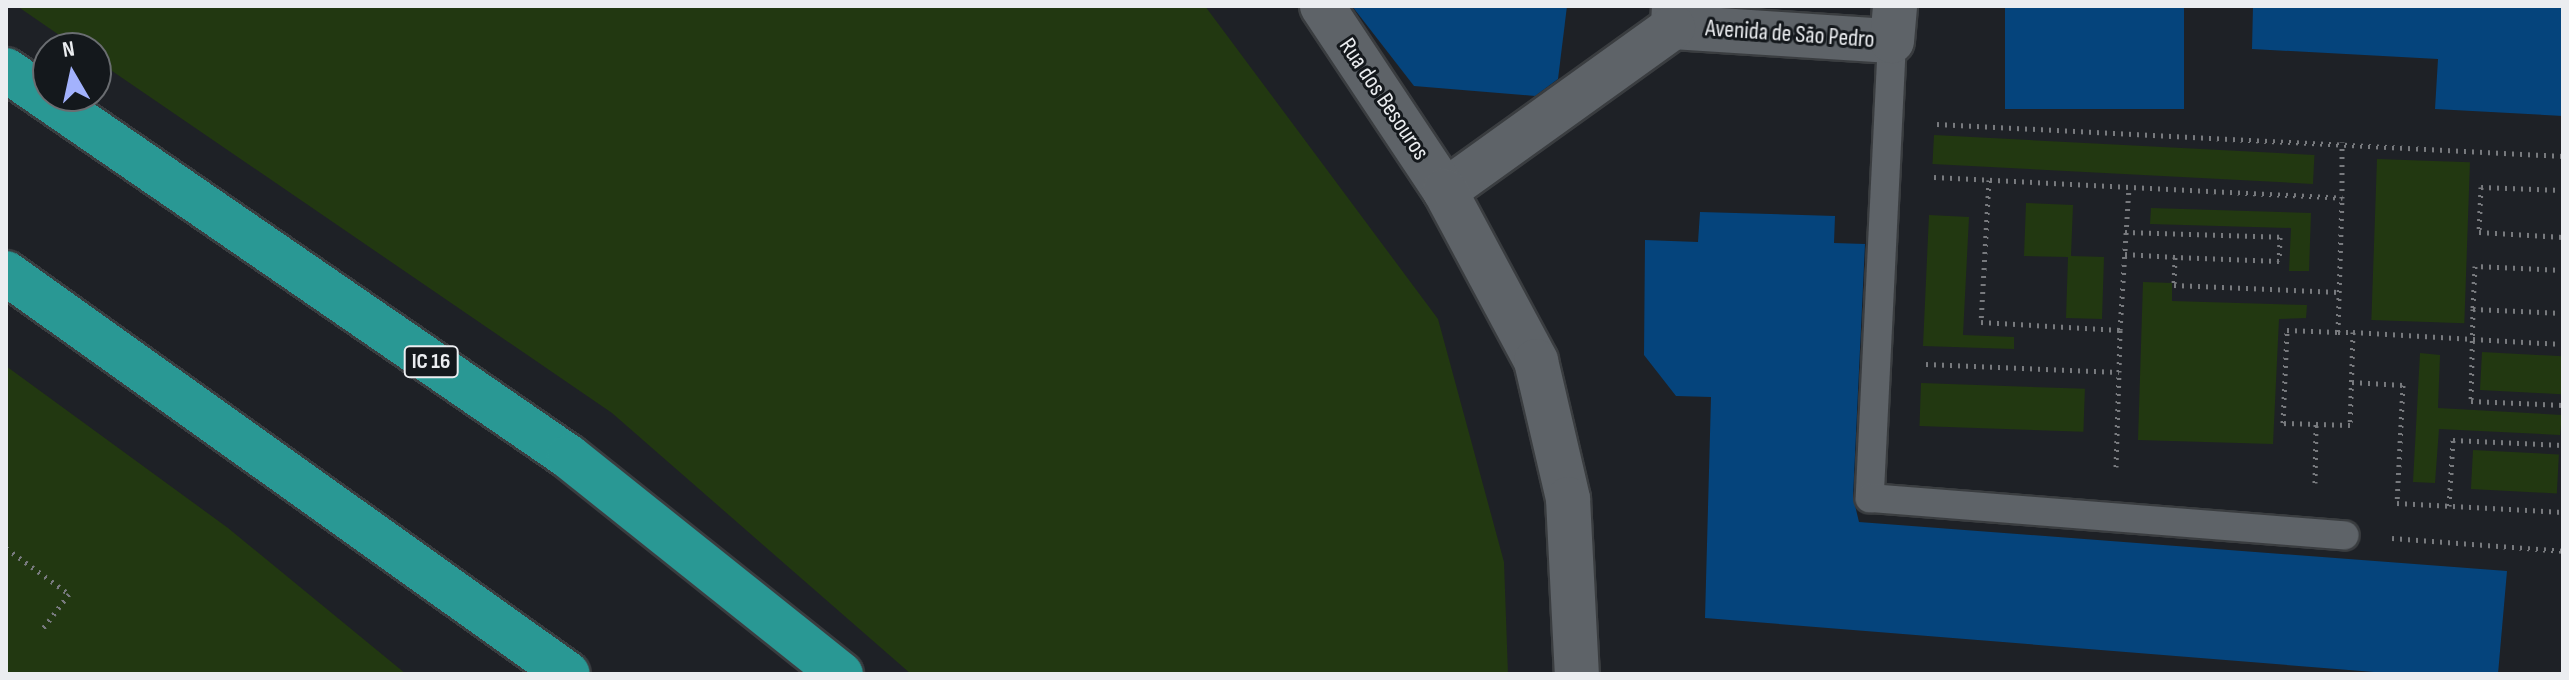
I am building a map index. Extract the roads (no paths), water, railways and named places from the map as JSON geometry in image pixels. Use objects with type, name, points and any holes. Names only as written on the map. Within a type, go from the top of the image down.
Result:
[{"type":"highway","name":"IC 16","points":[[6,70],[569,457],[841,674]]},
{"type":"highway","points":[[6,273],[568,674]]},
{"type":"street","name":"Rua dos Besouros","points":[[1322,6],[1445,191],[1514,308],[1556,425],[1576,576],[1577,674]]},
{"type":"street","points":[[1445,191],[1673,16]]},
{"type":"street","name":"Avenida de São Pedro","points":[[1673,16],[1894,23]]},
{"type":"lane","points":[[1894,23],[1870,498],[2345,535]]}]
